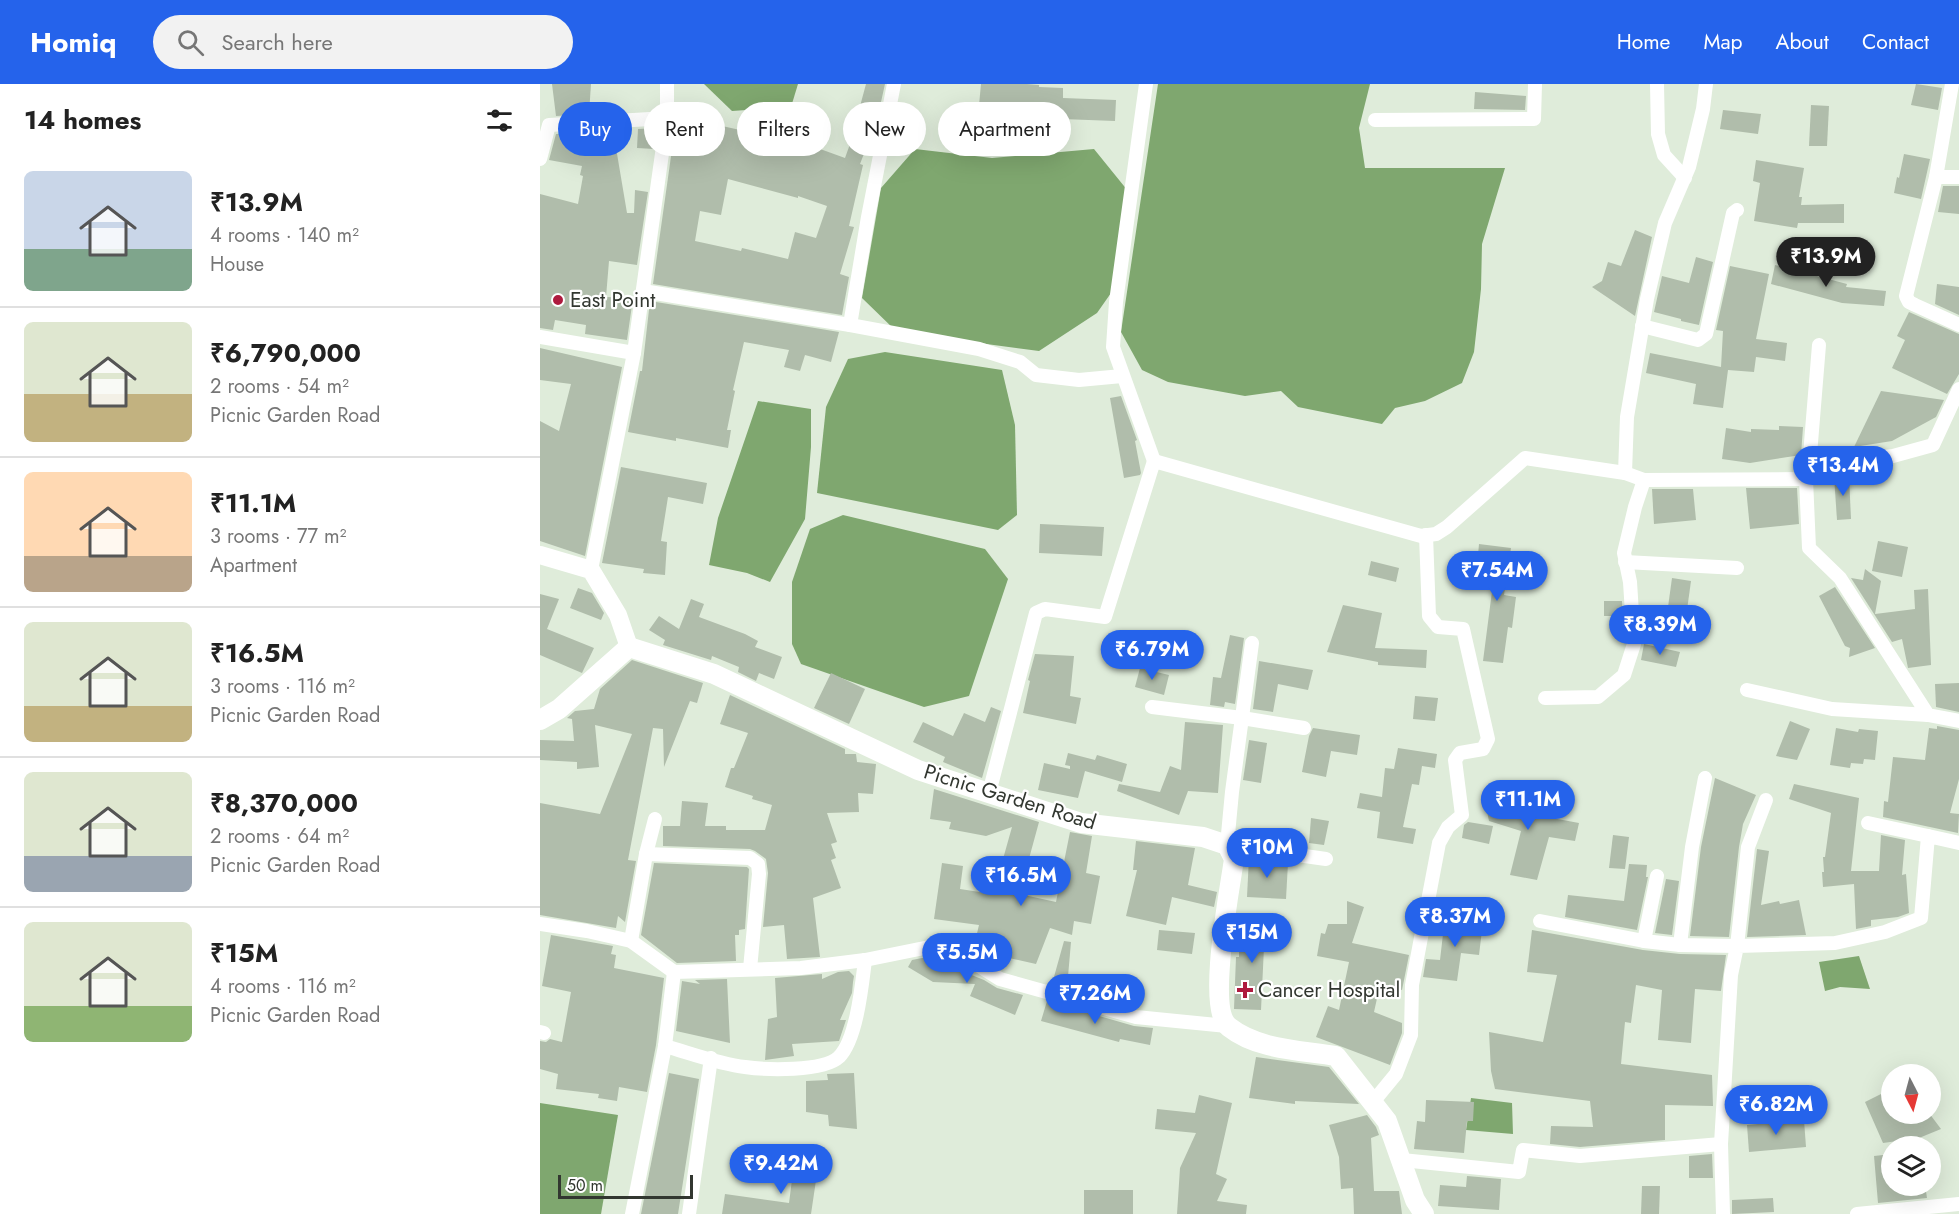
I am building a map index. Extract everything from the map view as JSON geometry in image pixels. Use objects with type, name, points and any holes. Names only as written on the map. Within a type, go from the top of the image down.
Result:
[{"type":"main road","name":"Picnic Garden Road","points":[[629,647],[714,674],[918,770],[1081,823],[1203,837],[1227,845]]},
{"type":"main road","points":[[540,720],[559,709],[629,647]]},
{"type":"main road","points":[[1227,845],[1234,859],[1219,970],[1220,1007],[1227,1026],[1257,1043],[1335,1056],[1387,1121],[1416,1200],[1424,1214]]},
{"type":"street","points":[[667,84],[667,102]]},
{"type":"street","points":[[849,325],[894,84]]},
{"type":"street","points":[[989,793],[1036,613],[1045,609],[1105,617],[1154,461],[1113,347],[1116,302],[1146,84]]},
{"type":"street","points":[[1375,120],[1534,119],[1535,84]]},
{"type":"street","points":[[1658,84],[1658,134],[1664,155],[1685,178]]},
{"type":"street","points":[[1625,474],[1627,417],[1642,326],[1665,223],[1685,178],[1703,109],[1706,84]]},
{"type":"street","points":[[1952,84],[1936,177],[1906,296],[1909,302],[1959,325]]},
{"type":"street","points":[[540,159],[544,125],[644,119]]},
{"type":"street","points":[[629,647],[618,615],[591,570],[634,353],[662,156]]},
{"type":"street","points":[[1936,177],[1959,177]]},
{"type":"street","points":[[1642,326],[1689,339],[1698,340],[1706,334],[1733,213],[1737,210]]},
{"type":"street","points":[[643,291],[979,349],[1020,362],[1036,375],[1079,380],[1122,376]]},
{"type":"street","points":[[540,337],[634,353]]},
{"type":"street","points":[[1819,345],[1808,473],[1809,548],[1840,578],[1928,716]]},
{"type":"street","points":[[1154,461],[1421,536],[1436,534],[1447,527],[1526,458],[1625,474],[1644,480],[1808,473],[1833,462],[1893,456],[1933,445],[1959,389]]},
{"type":"street","points":[[1545,698],[1598,697],[1624,675],[1634,644],[1630,582],[1624,553],[1644,480]]},
{"type":"street","points":[[1373,1102],[1396,1074],[1411,1035],[1412,985],[1439,843],[1448,827],[1462,815],[1455,760],[1460,753],[1483,749],[1488,739],[1463,629],[1438,627],[1429,616],[1426,535]]},
{"type":"street","points":[[540,555],[591,570]]},
{"type":"street","points":[[1625,562],[1737,568]]},
{"type":"street","points":[[1252,643],[1227,845],[1326,859]]},
{"type":"street","points":[[1748,690],[1832,709],[1928,716],[1959,721]]},
{"type":"street","points":[[1152,707],[1304,728]]},
{"type":"street","points":[[1680,945],[1692,847],[1705,778]]},
{"type":"street","points":[[1723,1214],[1720,1144],[1731,975],[1737,946],[1748,848],[1766,800]]},
{"type":"street","points":[[632,941],[646,854],[655,819]]},
{"type":"street","points":[[1868,823],[1959,843]]},
{"type":"street","points":[[1540,921],[1644,941],[1680,945],[1835,943],[1885,932],[1922,918],[1928,836]]},
{"type":"street","points":[[646,854],[750,858],[758,864],[750,969]]},
{"type":"street","points":[[1644,941],[1657,876]]},
{"type":"street","points":[[1426,904],[1493,913]]},
{"type":"street","points":[[540,924],[632,941],[674,972],[801,968],[865,960],[944,944],[1000,979],[1136,1017],[1227,1026]]},
{"type":"street","points":[[665,1046],[744,1067],[783,1069],[816,1067],[839,1057],[849,1040],[859,1003],[865,960]]},
{"type":"street","points":[[632,1214],[665,1046],[674,972]]},
{"type":"street","points":[[689,1214],[711,1058]]},
{"type":"street","points":[[1401,1160],[1519,1172],[1523,1150],[1580,1156],[1720,1144]]},
{"type":"street","points":[[1857,1214],[1959,1204]]},
{"type":"shaded area","points":[[704,84],[798,84],[793,102],[737,102],[737,111],[732,111]]},
{"type":"shaded area","points":[[1158,84],[1370,84],[1359,128],[1365,168],[1505,168],[1482,244],[1481,289],[1474,352],[1462,383],[1425,401],[1395,408],[1382,424],[1298,407],[1281,391],[1245,396],[1168,382],[1142,370],[1121,332]]},
{"type":"shaded area","points":[[1094,149],[1128,191],[1111,293],[1097,313],[1039,351],[897,332],[862,298],[881,188],[909,156],[926,156],[926,150],[938,152],[938,156],[992,158],[1071,156],[1071,151]]},
{"type":"shaded area","points":[[885,352],[1002,370],[1015,425],[1017,515],[998,530],[817,493],[826,407],[848,359]]},
{"type":"shaded area","points":[[758,401],[811,409],[811,447],[805,519],[770,582],[747,573],[709,565],[718,518]]},
{"type":"shaded area","points":[[843,515],[985,549],[1008,579],[969,696],[924,707],[801,664],[792,644],[792,582],[810,529]]},
{"type":"shaded area","points":[[1859,956],[1870,989],[1840,987],[1825,991],[1819,962]]},
{"type":"shaded area","points":[[1471,1098],[1512,1103],[1513,1134],[1466,1130]]},
{"type":"shaded area","points":[[540,1103],[618,1115],[601,1214],[540,1214]]},
{"type":"building","points":[[552,84],[591,84],[590,102],[558,102],[558,116],[556,116]]},
{"type":"building","points":[[866,84],[885,84],[881,102],[861,102]]},
{"type":"building","points":[[981,84],[1027,84],[1063,88],[1063,98],[1116,100],[1115,121],[1071,119],[1071,102],[979,102]]},
{"type":"building","points":[[1916,84],[1942,88],[1938,110],[1911,105]]},
{"type":"building","points":[[1475,92],[1526,96],[1525,110],[1474,109]]},
{"type":"building","points":[[1811,105],[1829,106],[1827,146],[1809,146]]},
{"type":"building","points":[[1723,110],[1761,114],[1758,134],[1720,129]]},
{"type":"building","points":[[725,127],[737,129],[737,156],[831,156],[831,153],[845,158],[846,156],[863,156],[849,226],[854,227],[840,274],[849,277],[842,315],[653,284],[671,156],[725,156]],"holes":[[[728,179],[798,198],[798,196],[827,206],[816,238],[795,232],[788,259],[742,248],[741,251],[695,241],[700,211],[721,215]]]},
{"type":"building","points":[[638,129],[644,129],[644,148],[637,148]]},
{"type":"building","points":[[556,134],[558,134],[558,156],[617,156],[627,213],[634,213],[635,190],[648,192],[637,265],[609,261],[606,297],[633,298],[627,340],[585,334],[586,325],[555,320],[553,330],[540,328],[540,194],[578,204],[583,176],[580,175],[582,166],[549,160]]},
{"type":"building","points":[[1904,154],[1930,159],[1921,199],[1894,193]]},
{"type":"building","points":[[1756,160],[1804,168],[1799,197],[1802,197],[1801,205],[1844,204],[1844,223],[1798,223],[1797,228],[1754,221],[1760,183],[1753,181]]},
{"type":"building","points":[[1943,186],[1959,186],[1959,214],[1938,212]]},
{"type":"building","points":[[1635,230],[1652,237],[1635,316],[1592,287],[1602,281],[1608,262],[1621,266]]},
{"type":"building","points":[[1696,257],[1713,262],[1699,325],[1654,312],[1662,276],[1689,283]]},
{"type":"building","points":[[1775,265],[1847,284],[1846,287],[1886,291],[1884,306],[1842,303],[1771,284]]},
{"type":"building","points":[[1730,266],[1769,274],[1756,339],[1787,343],[1785,361],[1756,357],[1754,372],[1728,370],[1723,408],[1693,404],[1696,384],[1646,373],[1650,353],[1721,367],[1723,331],[1716,330]]},
{"type":"building","points":[[1937,284],[1959,287],[1959,315],[1935,304]]},
{"type":"building","points":[[650,301],[839,332],[831,362],[805,355],[800,371],[784,367],[789,350],[744,342],[733,390],[735,391],[727,430],[731,430],[728,448],[676,438],[676,441],[628,432],[640,371],[642,371]]},
{"type":"building","points":[[1909,312],[1959,334],[1959,374],[1947,394],[1892,368],[1905,340],[1897,336]]},
{"type":"building","points":[[540,348],[622,367],[585,556],[540,541],[540,421],[559,431],[571,384],[540,380]]},
{"type":"building","points":[[1881,391],[1944,400],[1936,417],[1892,441],[1854,447]]},
{"type":"building","points":[[1121,396],[1137,440],[1135,441],[1141,473],[1124,478],[1110,398]]},
{"type":"building","points":[[1779,426],[1803,427],[1801,455],[1750,463],[1722,459],[1726,428],[1751,432],[1751,429],[1779,430]]},
{"type":"building","points":[[621,467],[707,483],[703,504],[668,497],[661,541],[667,542],[665,575],[643,573],[644,569],[602,563]]},
{"type":"building","points":[[1849,475],[1851,519],[1837,520],[1834,476]]},
{"type":"building","points":[[1746,488],[1797,488],[1799,524],[1750,529]]},
{"type":"building","points":[[1652,489],[1693,489],[1696,520],[1654,524]]},
{"type":"building","points":[[1040,524],[1104,527],[1102,556],[1039,553]]},
{"type":"building","points":[[1878,541],[1908,547],[1902,577],[1872,571]]},
{"type":"building","points":[[1479,544],[1511,548],[1504,595],[1516,597],[1512,628],[1508,627],[1503,663],[1483,661],[1495,568],[1477,566]]},
{"type":"building","points":[[1371,561],[1399,568],[1396,582],[1368,575]]},
{"type":"building","points":[[1865,569],[1881,581],[1875,614],[1915,609],[1914,590],[1928,589],[1931,665],[1908,668],[1902,639],[1892,642],[1851,578],[1863,580]]},
{"type":"building","points":[[1672,578],[1691,581],[1687,610],[1668,607]]},
{"type":"building","points":[[1835,587],[1875,648],[1849,657],[1850,648],[1845,646],[1819,596]]},
{"type":"building","points":[[578,588],[592,593],[604,613],[601,620],[570,608]]},
{"type":"building","points":[[540,594],[559,599],[547,629],[594,648],[582,673],[540,655]]},
{"type":"building","points":[[691,599],[704,604],[699,617],[745,634],[758,641],[755,647],[782,657],[774,679],[759,673],[756,681],[738,672],[739,667],[712,656],[711,660],[663,645],[665,640],[649,630],[659,616],[679,629]]},
{"type":"building","points":[[1604,601],[1622,601],[1623,616],[1604,616]]},
{"type":"building","points":[[1343,605],[1382,613],[1375,648],[1427,650],[1426,668],[1378,665],[1378,662],[1327,652]]},
{"type":"building","points":[[1230,635],[1244,638],[1235,704],[1225,702],[1224,707],[1210,705],[1213,677],[1221,678]]},
{"type":"building","points":[[1644,644],[1680,652],[1676,667],[1641,660]]},
{"type":"building","points":[[1035,654],[1074,656],[1070,696],[1081,698],[1076,724],[1023,713]]},
{"type":"building","points":[[632,660],[703,683],[697,703],[690,701],[664,767],[663,729],[653,728],[628,860],[636,861],[625,922],[618,916],[616,928],[540,915],[540,803],[600,814],[632,734],[595,725],[599,767],[577,769],[577,762],[540,760],[540,740],[574,741],[572,719],[567,718],[575,711],[594,709],[600,689]]},
{"type":"building","points":[[1259,661],[1313,670],[1308,690],[1278,684],[1273,712],[1253,709]]},
{"type":"building","points":[[1140,668],[1169,675],[1164,695],[1135,687]]},
{"type":"building","points":[[831,673],[865,689],[849,724],[814,708]]},
{"type":"building","points":[[1959,683],[1959,712],[1936,707],[1935,684]]},
{"type":"building","points":[[730,695],[845,749],[845,754],[856,754],[857,762],[876,764],[873,794],[858,793],[859,812],[827,813],[837,842],[831,844],[836,858],[831,860],[841,888],[813,898],[820,957],[787,959],[784,925],[763,927],[768,873],[766,859],[755,851],[663,846],[663,826],[680,826],[682,801],[708,803],[705,826],[726,826],[726,830],[765,830],[772,805],[725,787],[731,768],[734,768],[748,733],[720,724]]},
{"type":"building","points":[[1415,696],[1438,698],[1435,721],[1413,719]]},
{"type":"building","points":[[991,707],[1001,711],[982,778],[943,762],[945,757],[913,742],[923,722],[953,736],[964,713],[985,722]]},
{"type":"building","points":[[1790,721],[1810,729],[1797,760],[1776,756]]},
{"type":"building","points":[[1185,722],[1223,725],[1218,793],[1188,791],[1179,815],[1117,791],[1119,784],[1160,792],[1170,766],[1181,770]]},
{"type":"building","points":[[1937,726],[1959,730],[1959,779],[1950,813],[1959,814],[1958,833],[1883,817],[1884,801],[1888,802],[1893,757],[1925,760],[1929,728],[1937,729]]},
{"type":"building","points":[[1313,728],[1360,735],[1357,755],[1331,751],[1326,777],[1302,772],[1309,736]]},
{"type":"building","points":[[1836,728],[1858,732],[1859,729],[1878,731],[1875,760],[1864,759],[1863,764],[1851,763],[1850,768],[1830,765]]},
{"type":"building","points":[[1249,740],[1267,743],[1261,783],[1243,780]]},
{"type":"building","points":[[1398,748],[1437,754],[1435,768],[1422,766],[1419,785],[1412,784],[1403,827],[1416,829],[1413,844],[1377,838],[1380,812],[1357,808],[1360,793],[1382,797],[1385,768],[1394,769]]},
{"type":"building","points":[[1068,753],[1095,760],[1097,755],[1127,764],[1122,782],[1085,771],[1078,798],[1038,790],[1044,763],[1070,769],[1070,766],[1065,765]]},
{"type":"building","points":[[1715,778],[1756,795],[1743,824],[1729,937],[1690,936],[1701,847]]},
{"type":"building","points":[[1794,784],[1859,798],[1851,871],[1879,871],[1881,835],[1905,840],[1902,875],[1906,874],[1909,913],[1898,917],[1871,920],[1871,926],[1856,929],[1854,884],[1823,887],[1823,857],[1825,857],[1831,813],[1789,799]]},
{"type":"building","points":[[934,789],[1039,822],[1027,866],[1003,859],[1012,827],[986,836],[949,829],[951,822],[930,819]]},
{"type":"building","points":[[1513,791],[1516,802],[1554,814],[1552,818],[1579,823],[1575,841],[1549,837],[1537,880],[1510,875],[1521,831],[1489,821],[1484,798]]},
{"type":"building","points":[[1311,818],[1329,821],[1324,845],[1309,843]]},
{"type":"building","points":[[1468,822],[1493,826],[1489,844],[1462,838],[1464,825]]},
{"type":"building","points":[[1070,832],[1092,836],[1086,873],[1100,876],[1091,924],[1074,921],[1072,935],[1050,928],[1036,964],[973,950],[979,925],[934,919],[942,863],[963,866],[960,889],[986,893],[988,887],[1056,902]]},
{"type":"building","points":[[1613,835],[1629,837],[1625,869],[1609,868]]},
{"type":"building","points":[[1136,841],[1195,848],[1188,885],[1217,892],[1214,907],[1172,897],[1166,925],[1126,916],[1137,870],[1133,870]]},
{"type":"building","points":[[1757,849],[1769,851],[1761,905],[1799,900],[1806,935],[1747,937]]},
{"type":"building","points":[[1249,857],[1288,863],[1286,899],[1247,897]]},
{"type":"building","points":[[654,863],[747,867],[749,869],[745,929],[739,930],[739,935],[735,935],[736,961],[677,963],[641,935]]},
{"type":"building","points":[[1629,864],[1647,865],[1646,877],[1648,877],[1637,930],[1565,917],[1568,895],[1624,901]]},
{"type":"building","points":[[1666,879],[1679,881],[1672,935],[1655,933]]},
{"type":"building","points":[[1347,901],[1364,907],[1352,943],[1409,955],[1402,990],[1380,985],[1374,1012],[1402,1023],[1402,1033],[1390,1065],[1316,1037],[1328,1006],[1339,1010],[1349,962],[1317,956],[1321,933],[1325,934],[1328,924],[1347,924]]},
{"type":"building","points":[[1445,917],[1483,922],[1479,955],[1461,953],[1457,981],[1423,977],[1426,959],[1440,960]]},
{"type":"building","points":[[1277,924],[1277,947],[1264,947],[1261,1010],[1234,1009],[1236,957],[1239,957],[1239,925]]},
{"type":"building","points":[[1159,930],[1195,933],[1192,954],[1157,950]]},
{"type":"building","points":[[1532,930],[1643,950],[1726,955],[1721,991],[1695,989],[1691,1043],[1658,1040],[1662,990],[1636,985],[1631,1023],[1625,1022],[1621,1064],[1712,1075],[1713,1106],[1665,1105],[1665,1140],[1580,1147],[1550,1144],[1551,1126],[1593,1127],[1590,1101],[1495,1089],[1491,1071],[1489,1032],[1543,1042],[1557,975],[1527,972]]},
{"type":"building","points":[[551,935],[613,946],[611,954],[616,955],[614,968],[664,978],[656,1045],[647,1092],[619,1087],[617,1101],[598,1098],[599,1094],[556,1089],[558,1074],[540,1069],[540,1041],[546,1042],[550,1039],[562,1042],[571,992],[542,986]]},
{"type":"building","points":[[1064,941],[1071,942],[1067,988],[1052,984]]},
{"type":"building","points":[[927,957],[984,980],[997,988],[1023,995],[1015,1015],[970,996],[975,984],[933,982],[908,967],[912,960]]},
{"type":"building","points":[[849,971],[854,976],[852,993],[840,1020],[846,1020],[839,1041],[792,1044],[794,1056],[765,1060],[768,1019],[777,1017],[775,978],[822,974],[822,979],[838,972]]},
{"type":"building","points":[[727,979],[730,1043],[676,1031],[682,981],[700,984],[695,980]]},
{"type":"building","points":[[1047,1001],[1134,1026],[1153,1028],[1150,1045],[1120,1039],[1119,1042],[1041,1021]]},
{"type":"building","points":[[1256,1057],[1329,1067],[1359,1104],[1295,1101],[1295,1104],[1249,1098]]},
{"type":"building","points":[[669,1073],[699,1079],[678,1214],[641,1214]]},
{"type":"building","points":[[854,1073],[857,1129],[829,1126],[828,1115],[806,1112],[806,1081],[828,1080],[827,1074]]},
{"type":"building","points":[[1881,1094],[1881,1124],[1937,1124],[1941,1129],[1924,1136],[1881,1136],[1881,1138],[1865,1102]]},
{"type":"building","points":[[1199,1095],[1232,1103],[1216,1174],[1227,1179],[1217,1201],[1247,1205],[1246,1214],[1177,1214],[1180,1168],[1196,1133],[1155,1129],[1157,1109],[1195,1113]]},
{"type":"building","points":[[1426,1100],[1474,1102],[1473,1121],[1467,1121],[1464,1153],[1414,1149],[1417,1121],[1425,1122]]},
{"type":"building","points":[[1367,1115],[1379,1135],[1371,1138],[1374,1191],[1399,1191],[1402,1214],[1354,1214],[1353,1188],[1341,1189],[1339,1157],[1329,1125]]},
{"type":"building","points":[[1804,1120],[1806,1147],[1749,1152],[1747,1125]]},
{"type":"building","points":[[1712,1154],[1713,1178],[1689,1178],[1689,1156]]},
{"type":"building","points":[[1881,1155],[1881,1196],[1927,1196],[1927,1198],[1878,1203],[1874,1156]]},
{"type":"building","points":[[795,1157],[819,1160],[811,1214],[722,1214],[725,1194],[789,1203]]},
{"type":"building","points":[[1467,1176],[1501,1179],[1499,1210],[1438,1206],[1440,1185],[1466,1187]]},
{"type":"building","points":[[1642,1186],[1660,1186],[1659,1214],[1641,1214]]},
{"type":"building","points":[[1084,1190],[1133,1190],[1133,1214],[1084,1214]]},
{"type":"building","points":[[1773,1198],[1774,1212],[1732,1214],[1732,1200]]},
{"type":"place","name":"East Point","points":[[558,300]]},
{"type":"place","name":"Cancer Hospital","points":[[1245,990]]}]
